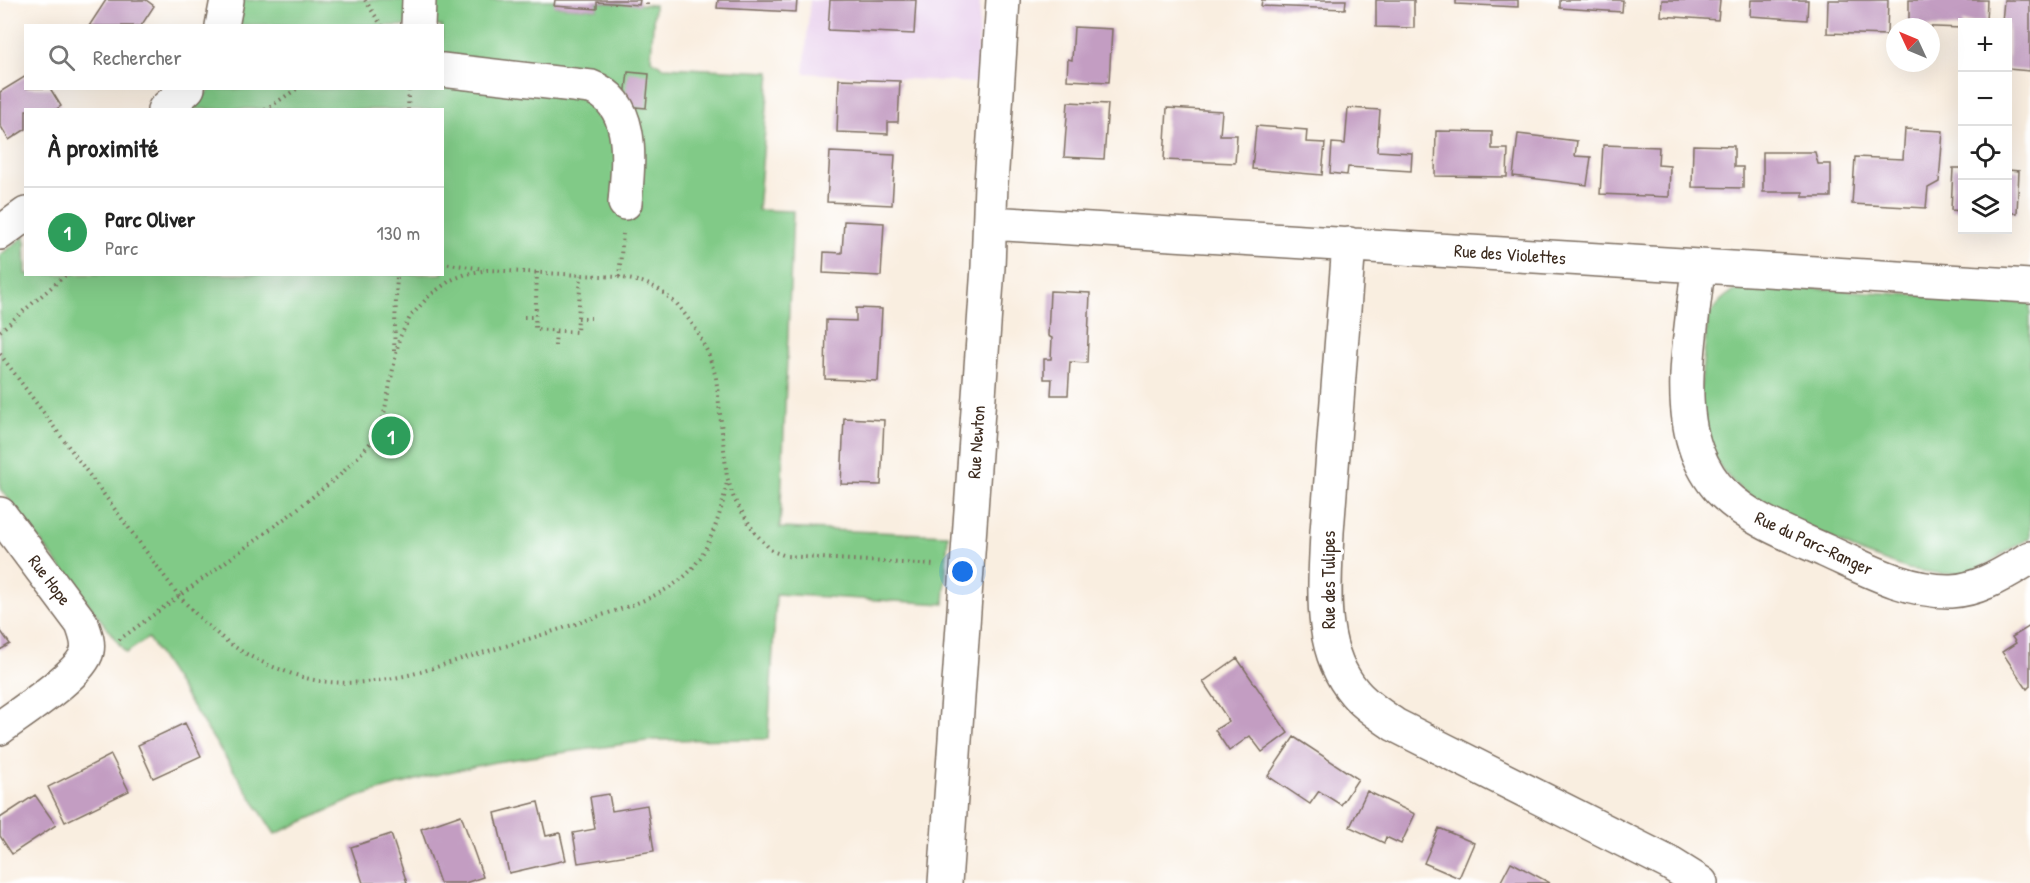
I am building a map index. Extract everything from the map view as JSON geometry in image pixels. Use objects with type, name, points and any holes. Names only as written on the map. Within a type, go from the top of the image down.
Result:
[{"type":"street","points":[[222,24],[226,0]]},
{"type":"street","points":[[418,24],[419,0]]},
{"type":"street","name":"Rue Newton","points":[[945,883],[1003,0]]},
{"type":"street","points":[[444,70],[591,87],[602,91],[621,116],[626,131],[628,154],[625,203]]},
{"type":"street","points":[[166,108],[186,90]]},
{"type":"street","points":[[0,233],[24,215]]},
{"type":"street","name":"Rue des Violettes","points":[[990,223],[2030,286]]},
{"type":"street","name":"Rue des Tulipes","points":[[1349,244],[1325,578],[1329,643],[1345,680],[1357,695],[1395,725],[1659,857],[1701,883]]},
{"type":"street","name":"Rue du Parc-Ranger","points":[[1698,267],[1688,362],[1689,424],[1704,468],[1724,494],[1777,529],[1876,573],[1930,590],[1954,591],[1982,585],[2030,558]]},
{"type":"street","name":"Rue Hope","points":[[0,514],[82,624],[87,638],[102,647]]},
{"type":"street","points":[[0,728],[68,677],[102,647]]},
{"type":"path","points":[[365,0],[381,24]]},
{"type":"path","points":[[268,108],[295,90]]},
{"type":"path","points":[[408,108],[409,90]]},
{"type":"path","points":[[619,277],[625,203]]},
{"type":"path","points":[[444,263],[487,270],[619,277],[657,288],[677,304],[696,329],[708,353],[716,377],[727,477],[734,499],[755,533],[772,551],[786,556],[941,565]]},
{"type":"path","points":[[102,647],[179,596],[340,475],[373,440],[383,419],[399,339],[410,317],[430,295],[466,274],[487,270]]},
{"type":"path","points":[[537,272],[535,329],[577,332],[581,275]]},
{"type":"path","points":[[0,331],[65,276]]},
{"type":"path","points":[[393,364],[397,276]]},
{"type":"path","points":[[524,317],[534,317]]},
{"type":"path","points":[[578,318],[591,318]]},
{"type":"path","points":[[555,346],[556,330]]},
{"type":"path","points":[[0,354],[179,596],[205,625],[232,646],[261,662],[318,681],[352,683],[419,673],[545,635],[636,604],[676,584],[688,573],[698,559],[718,518],[727,477]]},
{"type":"shaded area","points":[[810,0],[980,0],[977,83],[804,73]]},
{"type":"green space","points":[[242,0],[555,0],[555,6],[597,9],[597,2],[654,5],[651,60],[663,67],[770,72],[758,210],[793,211],[780,528],[948,535],[944,604],[776,594],[768,739],[654,740],[495,762],[426,777],[358,797],[275,834],[148,638],[126,653],[0,488],[0,255],[24,237],[24,276],[444,276],[444,108],[192,108],[209,90],[444,90],[444,24],[237,24]]},
{"type":"green space","points":[[1753,284],[2030,303],[2030,538],[1967,573],[1942,574],[1908,569],[1865,554],[1771,512],[1737,486],[1723,471],[1710,451],[1699,400],[1708,318],[1726,296]]},
{"type":"building","points":[[106,0],[146,0],[154,6],[142,24],[90,24]]},
{"type":"building","points":[[555,0],[640,0],[639,5],[597,2],[597,9],[554,6]]},
{"type":"building","points":[[718,0],[797,0],[796,12],[717,8]]},
{"type":"building","points":[[830,0],[916,0],[914,34],[828,30]]},
{"type":"building","points":[[1262,0],[1346,0],[1345,9],[1261,6]]},
{"type":"building","points":[[1376,0],[1414,0],[1414,28],[1376,27]]},
{"type":"building","points":[[1456,0],[1518,0],[1518,7],[1456,4]]},
{"type":"building","points":[[1560,0],[1623,0],[1622,12],[1560,8]]},
{"type":"building","points":[[1662,0],[1720,0],[1718,20],[1661,16]]},
{"type":"building","points":[[1751,0],[1808,0],[1807,20],[1750,16]]},
{"type":"building","points":[[1828,0],[1888,0],[1886,35],[1827,33]]},
{"type":"building","points":[[1909,0],[1987,0],[1986,18],[1958,18],[1958,28],[1940,27],[1940,18],[1909,18]]},
{"type":"building","points":[[2004,0],[2030,0],[2030,71],[2012,69],[2012,18],[2002,18]]},
{"type":"building","points":[[1074,27],[1112,29],[1109,82],[1067,80],[1068,59],[1072,60]]},
{"type":"building","points":[[628,72],[649,74],[646,108],[624,106]]},
{"type":"building","points":[[24,77],[24,90],[51,90],[61,106],[58,108],[24,108],[24,130],[9,140],[0,125],[0,92]]},
{"type":"building","points":[[839,79],[900,81],[898,122],[888,122],[888,134],[837,132]]},
{"type":"building","points":[[1068,102],[1108,104],[1104,159],[1064,157]]},
{"type":"building","points":[[1167,108],[1222,111],[1220,135],[1237,135],[1235,163],[1164,160]]},
{"type":"building","points":[[1348,108],[1380,110],[1377,151],[1412,153],[1411,171],[1348,167],[1347,175],[1330,173],[1332,143],[1345,144]]},
{"type":"building","points":[[1256,126],[1307,130],[1306,142],[1325,143],[1322,175],[1252,169]]},
{"type":"building","points":[[1905,129],[1943,131],[1939,182],[1928,188],[1926,208],[1852,204],[1855,157],[1903,159]]},
{"type":"building","points":[[1436,131],[1492,132],[1492,149],[1508,149],[1507,177],[1435,176]]},
{"type":"building","points":[[1518,134],[1577,141],[1575,156],[1591,157],[1587,185],[1513,176]]},
{"type":"building","points":[[1603,145],[1659,147],[1658,165],[1670,166],[1669,197],[1600,194]]},
{"type":"building","points":[[1693,145],[1734,146],[1734,167],[1743,167],[1743,188],[1692,187]]},
{"type":"building","points":[[830,152],[895,155],[892,205],[827,202]]},
{"type":"building","points":[[1763,152],[1815,152],[1818,164],[1831,164],[1831,197],[1803,197],[1803,192],[1763,192]]},
{"type":"building","points":[[1953,168],[1958,168],[1958,211],[1951,210]]},
{"type":"building","points":[[2012,170],[2019,171],[2017,213],[2012,213]]},
{"type":"building","points":[[844,221],[884,223],[881,276],[823,273],[824,252],[842,253]]},
{"type":"building","points":[[1050,291],[1090,293],[1087,363],[1070,362],[1068,395],[1051,395],[1052,379],[1044,379],[1044,359],[1051,359],[1052,338],[1048,336]]},
{"type":"building","points":[[856,308],[882,309],[878,381],[825,379],[826,320],[856,321]]},
{"type":"building","points":[[844,418],[884,420],[881,485],[841,484]]},
{"type":"building","points":[[2030,626],[2030,686],[2027,689],[2002,652],[2016,643],[2012,637]]},
{"type":"building","points":[[0,630],[10,644],[0,650]]},
{"type":"building","points":[[1237,658],[1288,733],[1262,752],[1250,736],[1229,751],[1215,730],[1229,721],[1203,682]]},
{"type":"building","points":[[185,723],[201,756],[153,778],[138,745]]},
{"type":"building","points":[[1294,737],[1358,779],[1341,805],[1319,791],[1310,804],[1268,776]]},
{"type":"building","points":[[111,755],[129,791],[65,822],[48,787]]},
{"type":"building","points":[[1367,791],[1415,814],[1401,844],[1386,837],[1384,843],[1350,827]]},
{"type":"building","points":[[609,794],[612,811],[647,805],[654,851],[578,863],[573,833],[595,829],[590,797]]},
{"type":"building","points":[[35,795],[56,825],[12,854],[0,836],[0,818]]},
{"type":"building","points":[[538,802],[546,836],[560,833],[566,860],[509,873],[495,813]]},
{"type":"building","points":[[461,815],[483,877],[465,883],[440,883],[421,829]]},
{"type":"building","points":[[1439,828],[1474,843],[1459,878],[1424,863]]},
{"type":"building","points":[[391,834],[407,883],[363,883],[351,847]]},
{"type":"building","points":[[1511,862],[1550,883],[1500,883]]},
{"type":"place","name":"Parc Oliver","points":[[391,436]]}]
